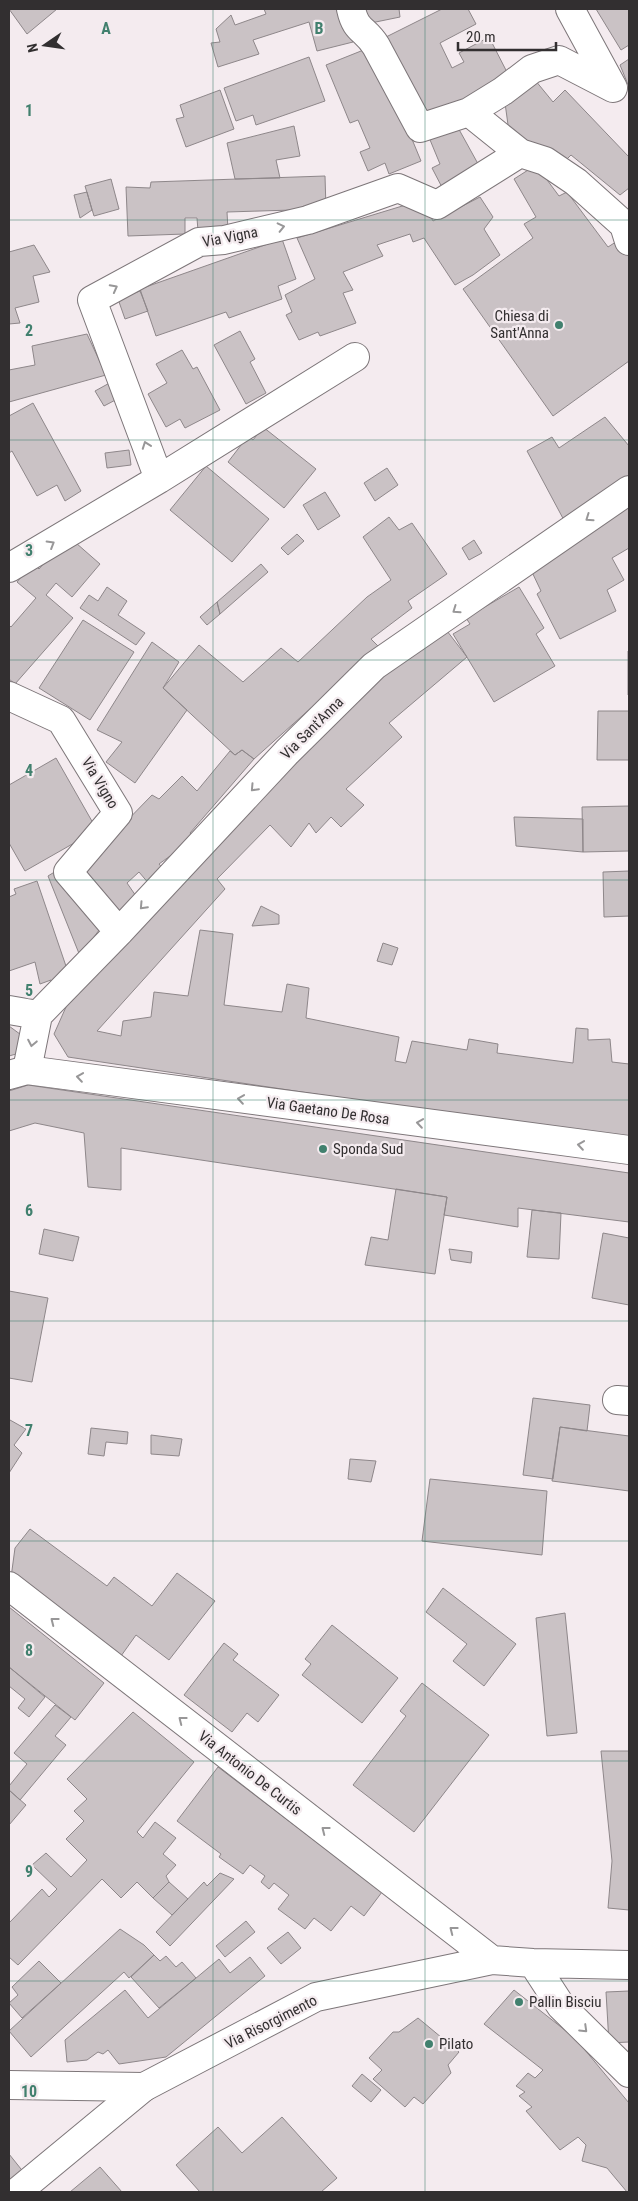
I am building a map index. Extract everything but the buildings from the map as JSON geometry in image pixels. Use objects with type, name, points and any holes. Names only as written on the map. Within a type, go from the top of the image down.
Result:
[{"type":"street","points":[[351,9],[354,23],[360,30],[369,35],[420,128],[469,112],[503,91],[532,69],[559,60],[613,88],[570,9]]},
{"type":"street","points":[[469,112],[520,153],[545,161],[576,182],[624,225],[629,241]]},
{"type":"street","name":"Via Vigna","points":[[159,480],[92,300],[199,242],[224,240],[308,220],[398,188],[437,205],[520,153]]},
{"type":"street","points":[[9,568],[159,480],[355,357]]},
{"type":"street","name":"Via Sant'Anna","points":[[38,1015],[119,932],[287,752],[374,666],[629,490]]},
{"type":"street","name":"Via Vigno","points":[[9,696],[61,720],[118,813],[68,872],[119,932]]},
{"type":"street","points":[[9,1010],[38,1015],[18,1073]]},
{"type":"street","name":"Via Gaetano De Rosa","points":[[18,1073],[629,1150]]},
{"type":"street","name":"Via Antonio De Curtis","points":[[9,1586],[492,1960]]},
{"type":"street","name":"Via Risorgimento","points":[[9,2085],[144,2087],[316,1997],[492,1960],[533,1963],[629,1965]]},
{"type":"street","points":[[533,1963],[561,2006],[629,2073]]},
{"type":"street","points":[[17,2192],[144,2087]]},
{"type":"place","name":"Chiesa di Sant'Anna","points":[[559,325]]},
{"type":"place","name":"Sponda Sud","points":[[323,1149]]},
{"type":"place","name":"Pallin Bisciu","points":[[519,2002]]},
{"type":"place","name":"Pilato","points":[[429,2044]]}]
